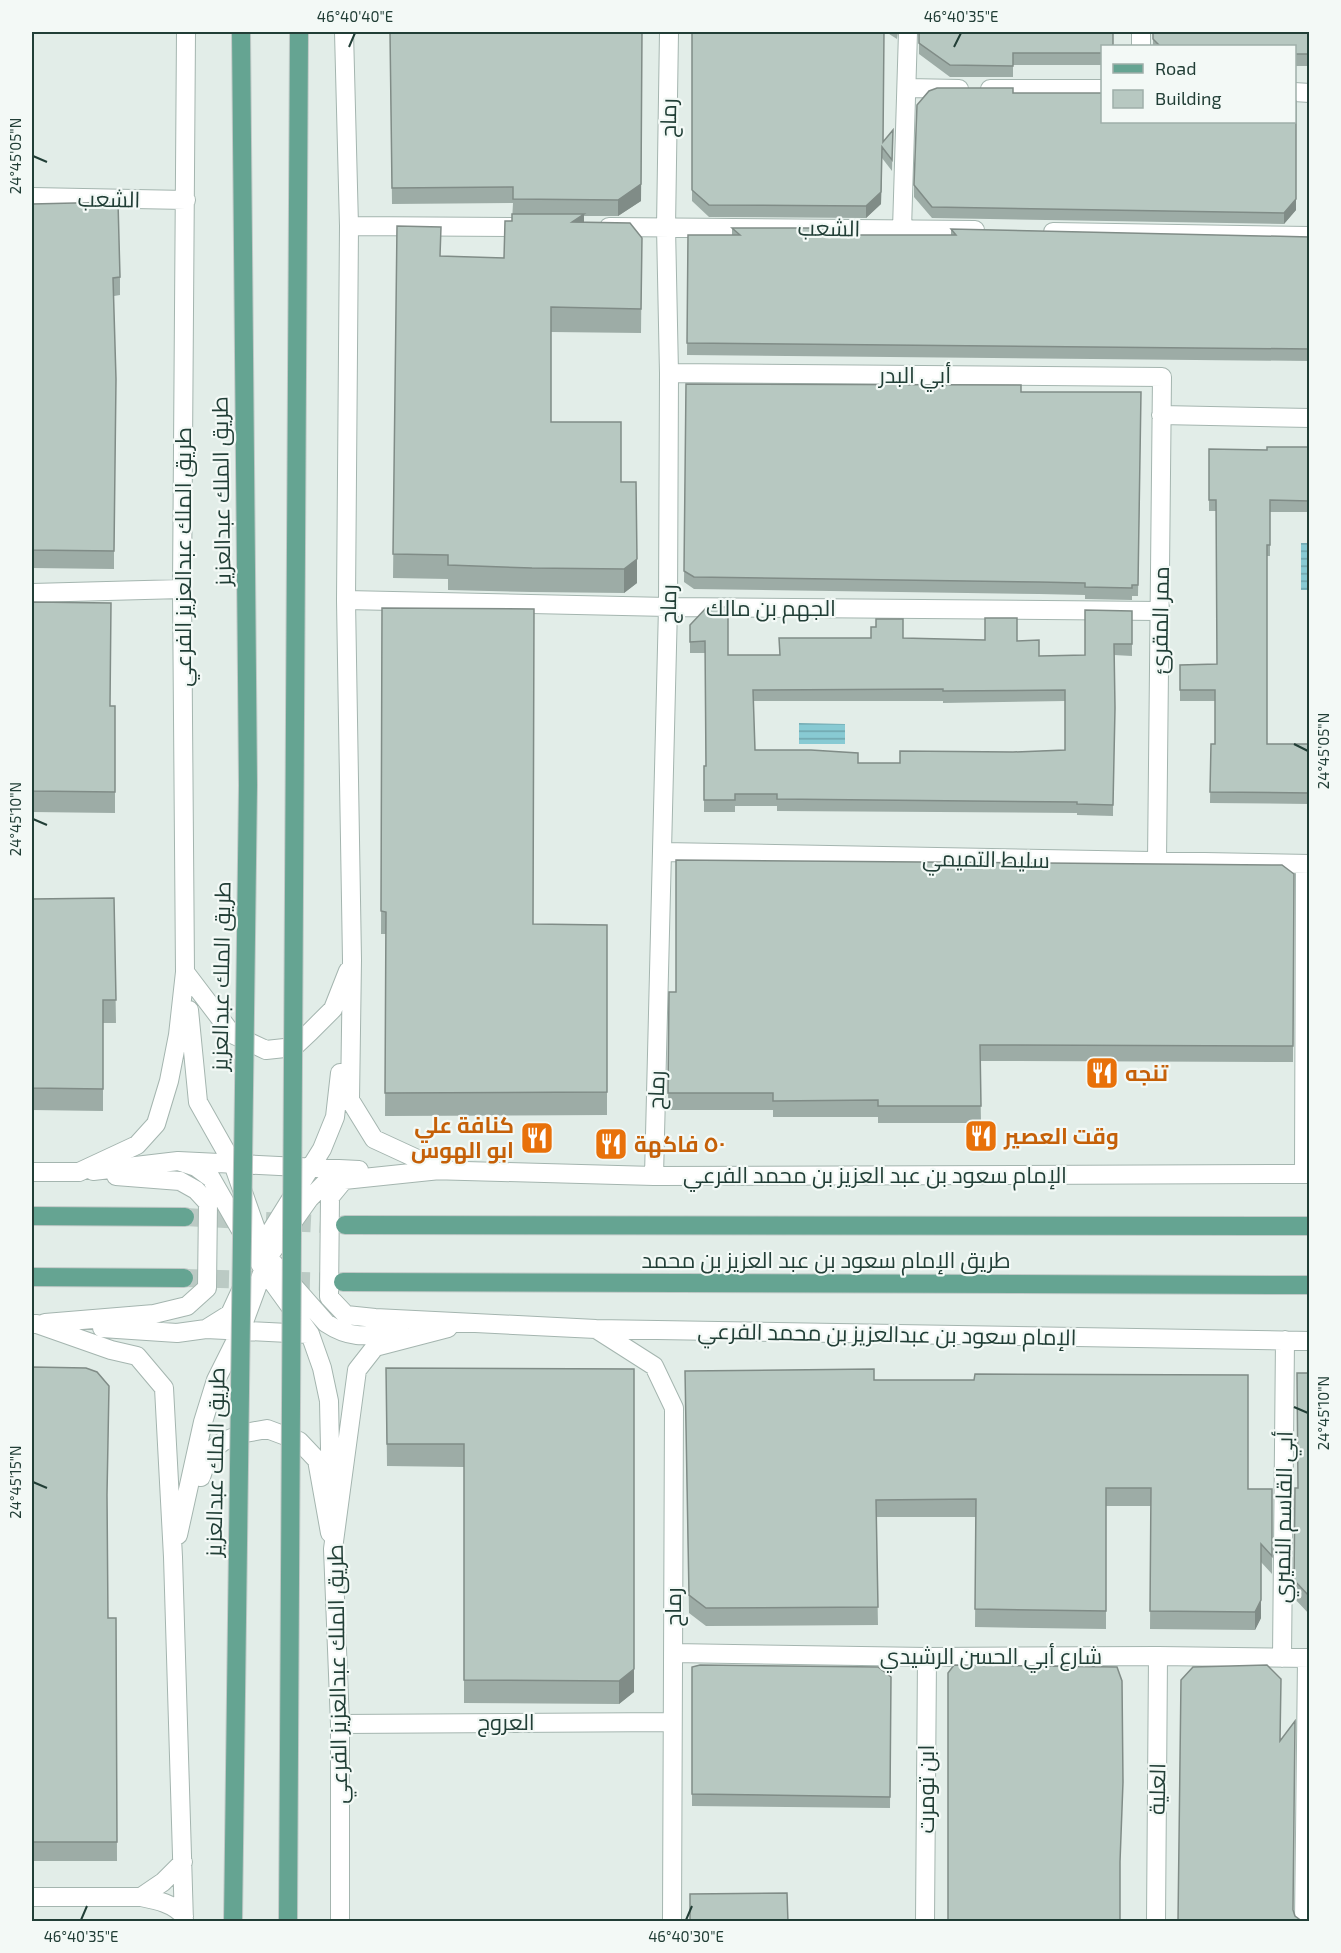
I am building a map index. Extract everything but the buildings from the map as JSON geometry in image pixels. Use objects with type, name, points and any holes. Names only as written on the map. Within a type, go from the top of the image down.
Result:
[{"type":"main road","name":"طريق الملك عبدالعزيز","points":[[233,1922],[248,785],[241,32]]},
{"type":"main road","points":[[288,1922],[299,32]]},
{"type":"main road","points":[[32,1216],[185,1217]]},
{"type":"main road","name":"طريق الإمام سعود بن عبد العزيز بن محمد","points":[[345,1225],[1310,1226]]},
{"type":"main road","points":[[32,1277],[184,1278]]},
{"type":"main road","name":"طريق الإمام سعود بن عبد العزيز بن محمد","points":[[343,1282],[1310,1285]]},
{"type":"street","name":"طريق الملك عبدالعزيز الفرعي","points":[[79,1172],[136,1145],[156,1124],[169,1081],[178,1035],[185,972],[182,589],[186,32]]},
{"type":"street","points":[[344,32],[349,226],[346,600],[352,960],[350,1100],[374,1139],[440,1170]]},
{"type":"street","name":"رماح","points":[[654,1176],[668,607],[669,373],[666,227],[669,32]]},
{"type":"street","points":[[902,229],[908,32]]},
{"type":"street","points":[[907,88],[1101,89]]},
{"type":"street","name":"الشعب","points":[[32,198],[186,200]]},
{"type":"street","points":[[349,226],[549,227]]},
{"type":"street","name":"الشعب","points":[[596,227],[998,231]]},
{"type":"street","points":[[1034,231],[1310,236]]},
{"type":"street","name":"أبي البدر","points":[[669,373],[1162,377]]},
{"type":"street","name":"ممر المقرئ","points":[[1157,862],[1162,377]]},
{"type":"street","points":[[1161,414],[1310,418]]},
{"type":"street","points":[[32,593],[182,589]]},
{"type":"street","name":"الجهم بن مالك","points":[[346,600],[668,607],[1160,611]]},
{"type":"street","name":"سليط التميمي","points":[[663,852],[1307,864]]},
{"type":"street","points":[[1307,864],[1307,1174]]},
{"type":"street","points":[[185,972],[232,1034],[266,1050],[294,1047],[333,1009],[352,960]]},
{"type":"street","points":[[206,1329],[230,1314],[321,1149],[335,1117],[352,960]]},
{"type":"street","points":[[185,972],[198,1102],[233,1164],[262,1257],[326,1323],[338,1331],[355,1336]]},
{"type":"street","points":[[79,1172],[178,1161],[341,1170],[440,1170]]},
{"type":"street","points":[[178,1161],[196,1167],[211,1178],[310,1334],[322,1368],[329,1401],[333,1549]]},
{"type":"street","points":[[173,1557],[203,1422],[216,1380],[241,1330],[262,1257],[309,1199],[341,1170]]},
{"type":"street","points":[[440,1170],[344,1180],[330,1197],[329,1297],[346,1315],[464,1323]]},
{"type":"street","name":"الإمام سعود بن عبد العزيز بن محمد الفرعي","points":[[440,1170],[654,1176],[1307,1174]]},
{"type":"street","points":[[32,1172],[79,1172],[180,1181],[196,1190],[208,1203],[207,1288],[187,1306],[154,1314],[34,1324]]},
{"type":"street","name":"طريق الملك عبدالعزيز الفرعي","points":[[340,1922],[340,1724],[333,1549],[357,1370],[375,1347],[464,1323]]},
{"type":"street","points":[[34,1324],[177,1333],[206,1329],[355,1336],[464,1323]]},
{"type":"street","name":"الإمام سعود بن عبدالعزيز بن محمد الفرعي","points":[[464,1323],[596,1329],[1310,1341]]},
{"type":"street","points":[[34,1324],[111,1350],[137,1356],[164,1388],[173,1557],[184,1919]]},
{"type":"street","name":"رماح","points":[[596,1329],[654,1366],[674,1408],[672,1922]]},
{"type":"street","name":"أبي القاسم النميري","points":[[1282,1658],[1286,1340]]},
{"type":"street","points":[[173,1557],[210,1451],[234,1437],[267,1429],[299,1441],[317,1460],[333,1549]]},
{"type":"street","name":"شارع أبي الحسن الرشيدي","points":[[673,1653],[927,1658],[1158,1656],[1308,1658]]},
{"type":"street","name":"العلية","points":[[1156,1922],[1158,1656]]},
{"type":"street","name":"ابن تومرت","points":[[925,1922],[927,1658]]},
{"type":"street","points":[[1304,1922],[1308,1658]]},
{"type":"street","name":"العروج","points":[[340,1724],[672,1722]]},
{"type":"street","points":[[141,1897],[163,1882],[183,1862]]},
{"type":"street","points":[[32,1897],[141,1897],[178,1909],[184,1919]]},
{"type":"water","points":[[1301,543],[1309,543],[1309,590],[1301,590]]},
{"type":"water","points":[[799,723],[845,724],[845,744],[799,744]]},
{"type":"tunnel","points":[[185,1217],[343,1225]]},
{"type":"tunnel","points":[[184,1278],[343,1282]]},
{"type":"place","name":"تنجه","points":[[1102,1073]]},
{"type":"place","name":"وقت العصير","points":[[981,1136]]},
{"type":"place","name":"كنافة علي ابو الهوس","points":[[537,1138]]},
{"type":"place","name":"٥٠ فاكهة","points":[[611,1144]]}]
